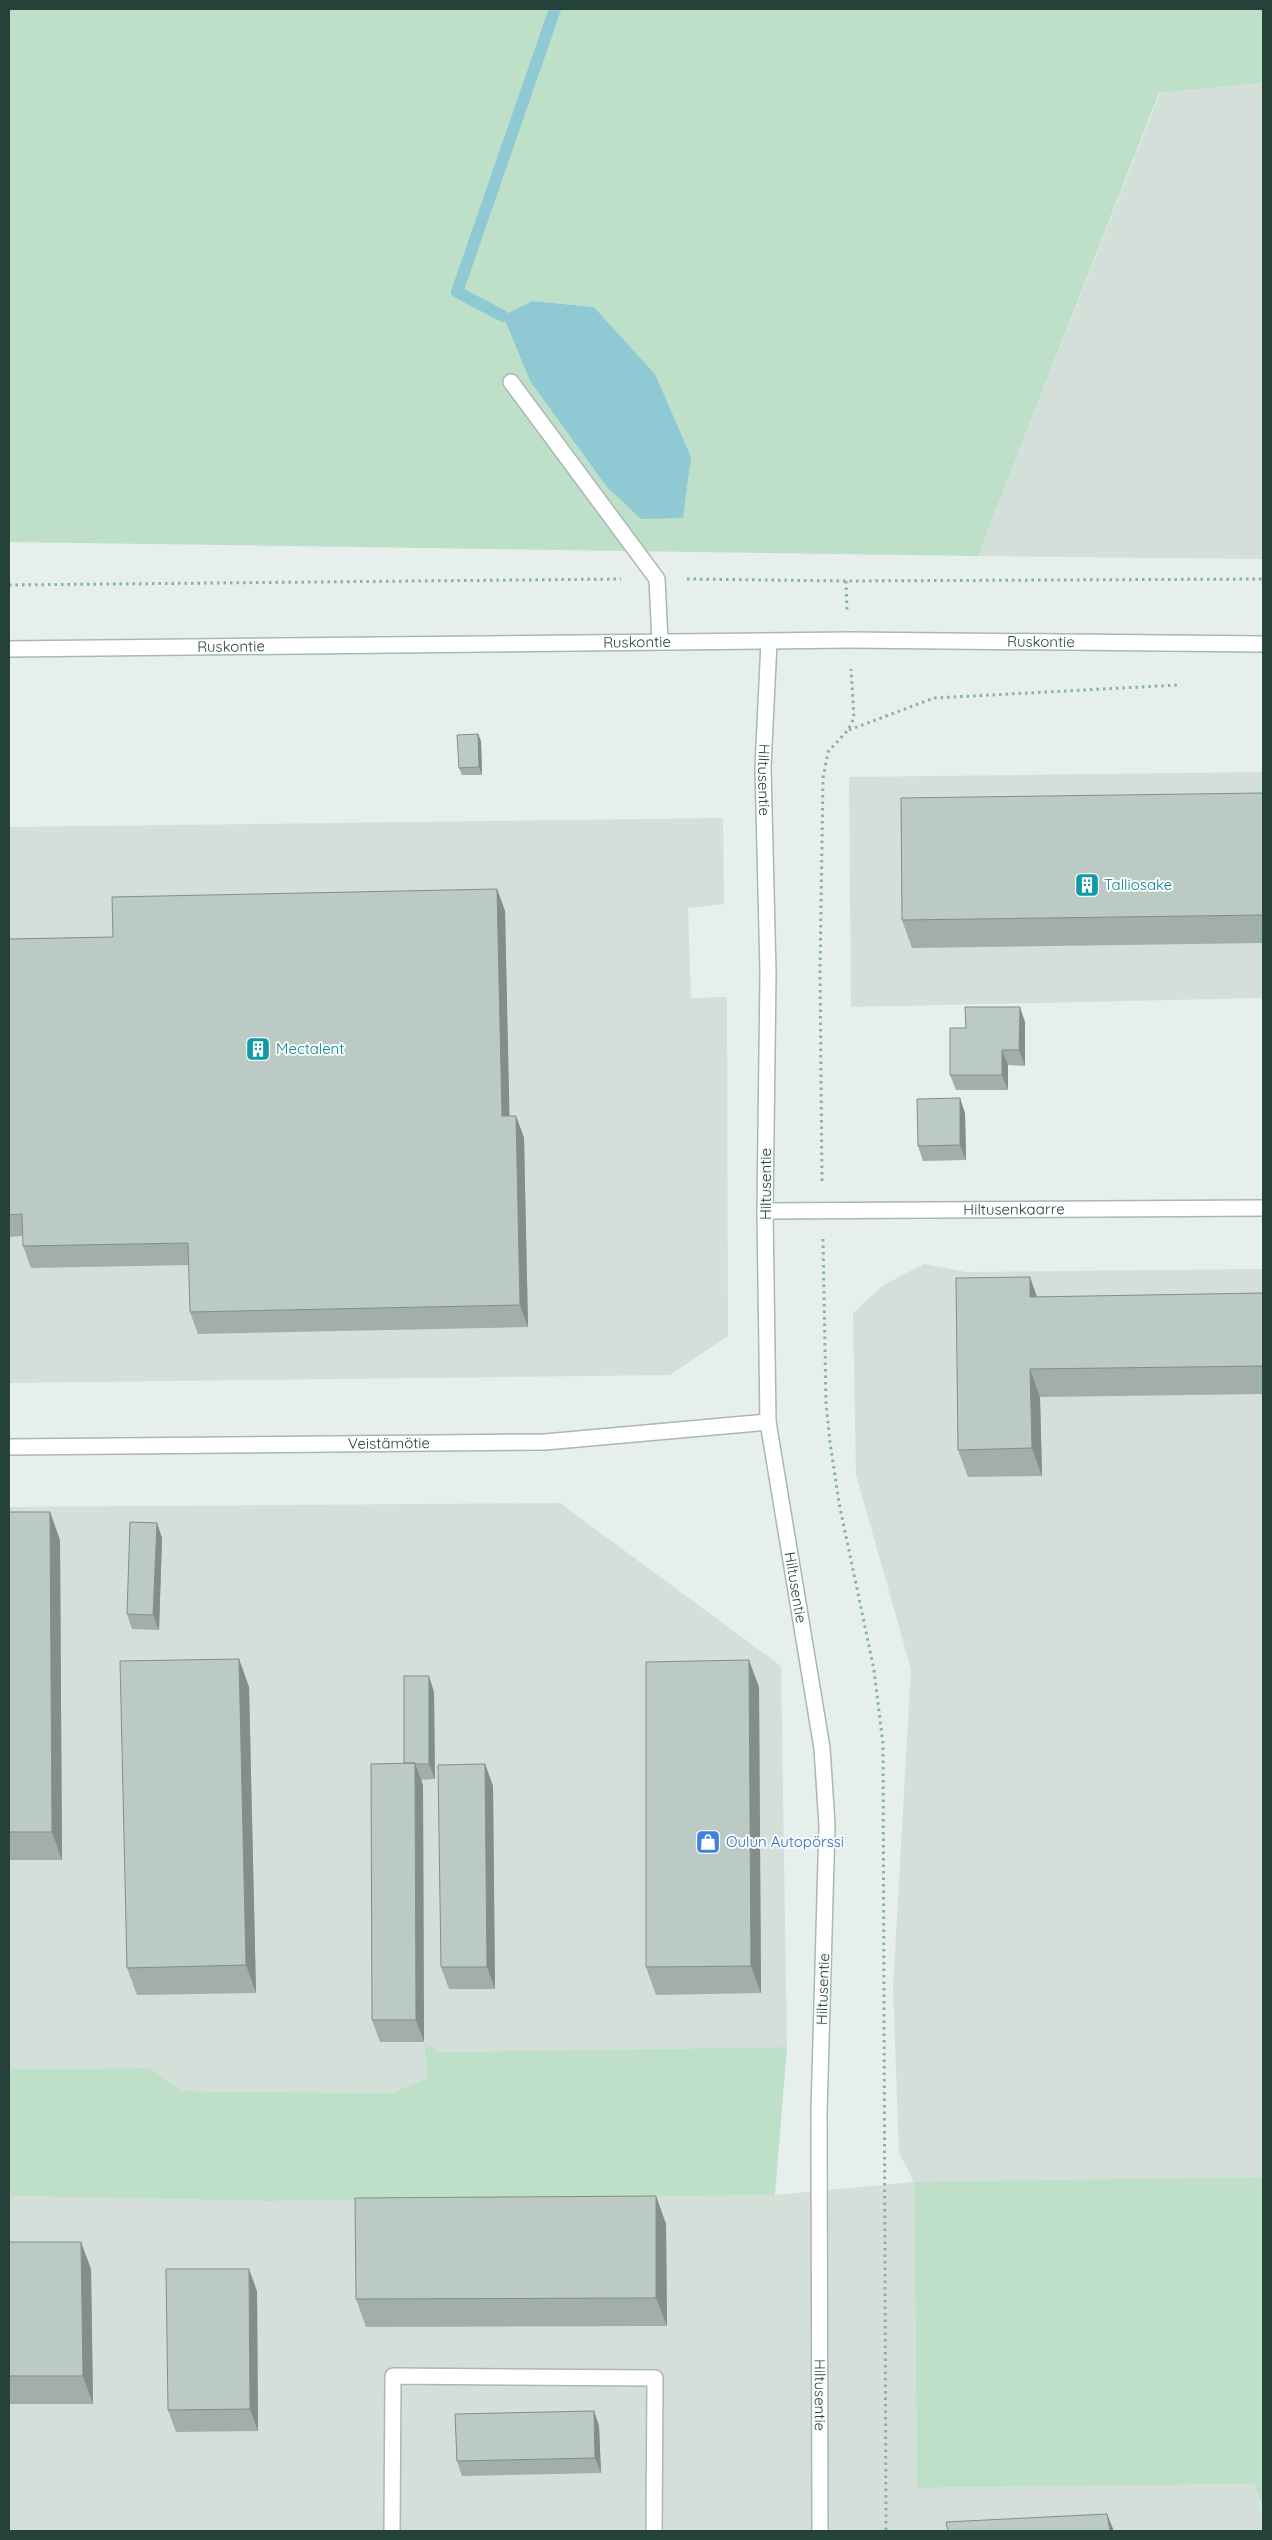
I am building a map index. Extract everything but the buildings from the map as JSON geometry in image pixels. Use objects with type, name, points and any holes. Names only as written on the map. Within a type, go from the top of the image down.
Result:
[{"type":"street","points":[[511,382],[657,579],[660,641]]},
{"type":"street","name":"Ruskontie","points":[[9,649],[849,640],[1263,644]]},
{"type":"street","name":"Hiltusentie","points":[[769,642],[763,767],[768,973],[766,1211],[768,1422],[822,1748],[828,1825],[819,2114],[820,2531]]},
{"type":"street","name":"Hiltusenkaarre","points":[[766,1211],[1263,1208]]},
{"type":"street","name":"Veistämötie","points":[[9,1447],[545,1442],[768,1422]]},
{"type":"street","points":[[392,2531],[393,2376],[655,2378],[654,2531]]},
{"type":"path","points":[[846,581],[854,718],[848,730],[828,752],[823,778],[820,971],[822,1211],[826,1403],[830,1442],[839,1503],[874,1670],[882,1744],[886,2531]]},
{"type":"path","points":[[848,730],[934,698],[1178,685]]},
{"type":"shaded area","points":[[1263,83],[1263,559],[978,556],[1160,93]]},
{"type":"shaded area","points":[[1263,772],[1263,998],[851,1007],[849,777]]},
{"type":"shaded area","points":[[723,818],[724,904],[688,908],[691,998],[727,997],[728,1336],[670,1375],[9,1383],[9,827]]},
{"type":"shaded area","points":[[924,1264],[966,1272],[1263,1269],[1263,2177],[914,2183],[917,2488],[1254,2484],[1263,2514],[1263,2531],[9,2531],[9,2196],[267,2201],[775,2195],[914,2182],[899,2153],[893,1987],[911,1669],[856,1475],[853,1313],[882,1286]]},
{"type":"shaded area","points":[[560,1503],[781,1666],[787,2047],[441,2052],[424,2042],[427,2078],[392,2093],[183,2091],[150,2068],[9,2069],[9,1507]]},
{"type":"green space","points":[[9,9],[1263,9],[1263,83],[1159,93],[978,556],[9,542]],"holes":[[[532,301],[594,307],[655,374],[530,381],[503,317]]]},
{"type":"green space","points":[[424,2042],[441,2052],[787,2047],[775,2195],[267,2201],[9,2196],[9,2069],[150,2068],[183,2091],[392,2093],[427,2078]]},
{"type":"green space","points":[[1263,2177],[1263,2509],[1254,2484],[917,2488],[914,2182]]},
{"type":"water","points":[[532,301],[594,307],[655,374],[691,457],[683,518],[641,519],[607,487],[530,381],[503,316]]},
{"type":"waterway","points":[[503,316],[457,292],[555,9]]},
{"type":"place","name":"Talliosake","points":[[1087,885]]},
{"type":"place","name":"Mectalent","points":[[258,1049]]},
{"type":"place","name":"Oulun Autopörssi","points":[[708,1842]]}]
